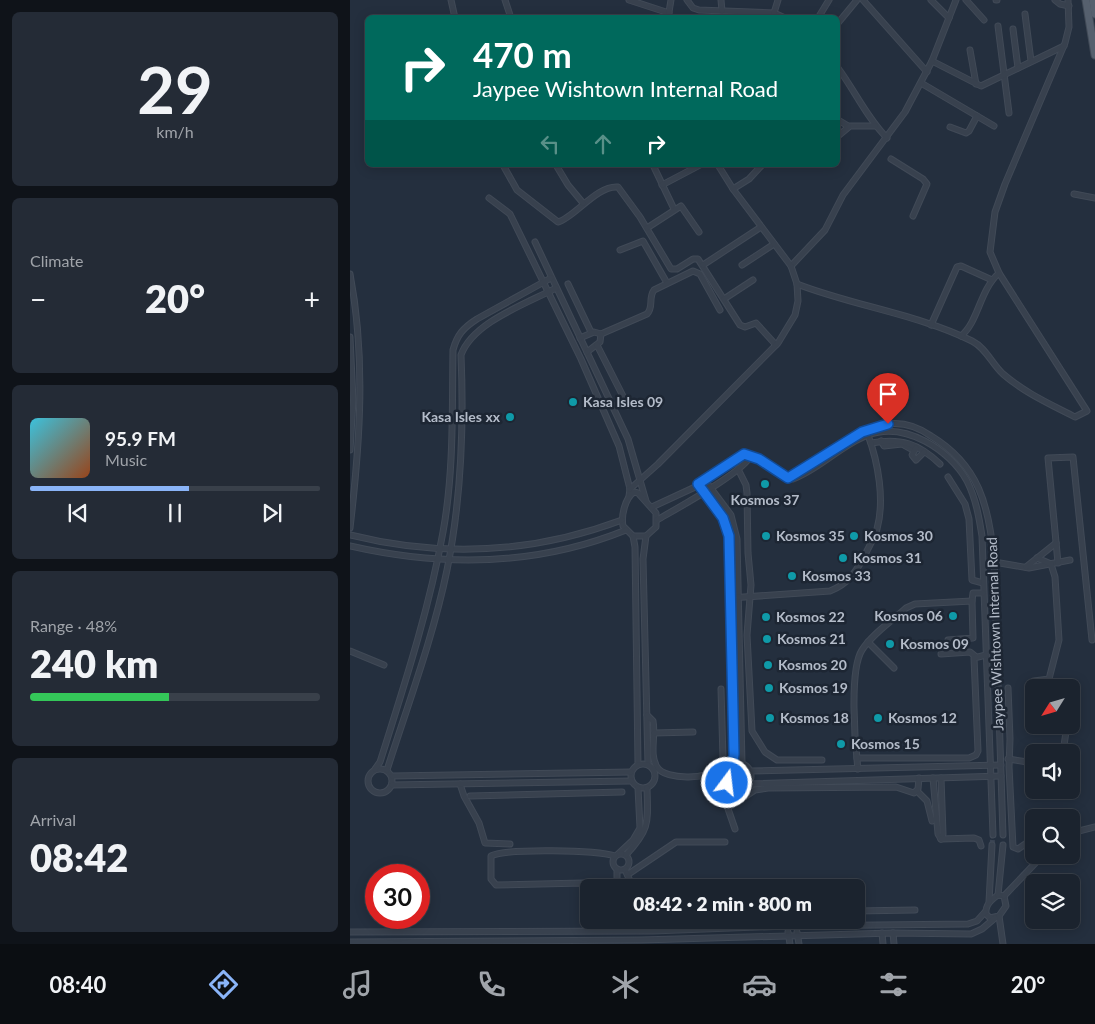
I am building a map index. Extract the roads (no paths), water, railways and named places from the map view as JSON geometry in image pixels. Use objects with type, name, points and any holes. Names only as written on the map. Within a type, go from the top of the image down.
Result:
[{"type":"main road","points":[[1086,0],[1095,56]]},
{"type":"main road","points":[[1093,0],[1095,14]]},
{"type":"street","points":[[451,0],[454,15]]},
{"type":"street","points":[[506,0],[510,15]]},
{"type":"street","points":[[629,0],[668,15],[671,0]]},
{"type":"street","points":[[687,0],[694,9],[774,13],[778,15]]},
{"type":"street","points":[[721,0],[722,11]]},
{"type":"street","points":[[774,13],[778,0]]},
{"type":"street","points":[[820,15],[829,0]]},
{"type":"street","points":[[840,21],[857,0]]},
{"type":"street","points":[[863,0],[927,72]]},
{"type":"street","points":[[931,0],[948,18]]},
{"type":"street","points":[[966,0],[984,20]]},
{"type":"street","points":[[797,284],[835,298],[931,325],[961,336],[977,344],[1004,375],[1044,402],[1075,417],[1087,411],[999,273],[990,252],[995,212],[1004,184],[1064,46],[1069,27],[1069,3],[1055,0]]},
{"type":"street","points":[[791,266],[824,230],[843,195],[906,112],[932,61],[954,1]]},
{"type":"street","points":[[1025,14],[1031,61]]},
{"type":"street","points":[[998,26],[1009,113]]},
{"type":"street","points":[[1013,29],[1018,68]]},
{"type":"street","points":[[932,61],[976,84],[987,84],[1064,46]]},
{"type":"street","points":[[970,50],[976,84]]},
{"type":"street","points":[[840,71],[860,98],[876,126],[887,138]]},
{"type":"street","points":[[921,83],[994,126]]},
{"type":"street","points":[[950,127],[966,133],[977,116]]},
{"type":"street","points":[[840,121],[848,126],[876,126]]},
{"type":"street","points":[[840,134],[848,126]]},
{"type":"street","points":[[891,159],[926,182],[927,186],[913,216]]},
{"type":"street","points":[[504,167],[517,190],[555,221],[563,220],[583,203],[612,187],[618,187],[647,228],[671,268],[677,269],[696,258],[703,265],[740,325],[745,326],[756,323],[776,345]]},
{"type":"street","points":[[557,167],[568,185],[583,203]]},
{"type":"street","points":[[654,167],[674,209]]},
{"type":"street","points":[[662,185],[696,167]]},
{"type":"street","points":[[630,489],[776,345],[788,330],[795,315],[798,301],[797,284],[791,266],[733,189],[719,167]]},
{"type":"street","points":[[733,189],[749,179],[760,167]]},
{"type":"street","points":[[1074,194],[1095,198]]},
{"type":"street","points":[[488,198],[510,214],[542,283],[581,359],[619,446],[630,489],[622,520],[626,530],[633,536],[636,547],[638,765]]},
{"type":"street","points":[[647,228],[674,209],[682,206],[699,232]]},
{"type":"street","points":[[703,265],[761,227]]},
{"type":"street","points":[[620,250],[643,240],[668,283]]},
{"type":"street","points":[[534,242],[628,439],[646,501]]},
{"type":"street","points":[[742,266],[774,244]]},
{"type":"street","points":[[931,325],[957,268],[961,266],[992,280]]},
{"type":"street","points":[[580,338],[591,332],[602,334],[647,314],[650,308],[651,294],[668,283],[696,271],[720,310]]},
{"type":"street","points":[[961,336],[968,330],[984,291],[999,273]]},
{"type":"street","points":[[350,274],[359,337],[360,408],[358,461],[350,528]]},
{"type":"street","points":[[375,769],[387,770],[392,776],[392,785],[389,789],[380,793],[371,790],[368,786],[368,776],[380,762],[425,616],[439,549],[452,433],[453,350],[456,337],[471,323],[551,278]]},
{"type":"street","points":[[724,299],[753,280]]},
{"type":"street","points":[[568,284],[591,332]]},
{"type":"street","points":[[387,770],[428,643],[450,549],[460,470],[461,355],[466,344],[478,330],[556,288]]},
{"type":"street","points":[[587,352],[601,341],[602,334]]},
{"type":"street","points":[[350,337],[350,450]]},
{"type":"street","points":[[597,345],[628,406]]},
{"type":"street","name":"Jaypee Wishtown Internal Road","points":[[788,478],[870,428],[888,424],[910,425],[942,442],[966,465],[976,480],[988,515],[994,562],[1003,835]]},
{"type":"street","name":"Jaypee Wishtown Internal Road","points":[[788,478],[794,479],[868,435],[879,432],[910,434],[938,449],[958,467],[967,481],[979,514],[984,559],[983,593],[991,766],[992,835]]},
{"type":"street","points":[[730,598],[830,591],[840,587],[851,578],[873,539],[879,515],[878,474],[868,435]]},
{"type":"street","points":[[871,443],[881,441],[884,446],[902,444],[924,452],[940,464]]},
{"type":"street","points":[[914,448],[912,455],[916,460],[924,452]]},
{"type":"street","points":[[652,507],[698,484],[741,455],[750,455],[788,478]]},
{"type":"street","points":[[657,520],[711,488],[749,460],[750,455]]},
{"type":"street","points":[[1058,563],[1048,458],[1073,457],[1092,640]]},
{"type":"street","points":[[449,468],[460,470]]},
{"type":"street","points":[[738,469],[747,489],[750,597],[748,645],[752,732],[765,752],[772,758],[785,761],[822,760]]},
{"type":"street","points":[[948,477],[965,504],[969,519],[972,579],[975,582],[983,582]]},
{"type":"street","points":[[704,479],[731,515],[736,528],[742,764],[749,771],[750,784]]},
{"type":"street","points":[[698,484],[723,518],[729,536],[733,764]]},
{"type":"street","points":[[629,496],[636,492],[652,507],[657,520],[656,527],[646,536],[643,559],[648,765]]},
{"type":"street","points":[[979,514],[988,515]]},
{"type":"street","points":[[350,535],[390,545],[439,549],[506,548],[588,532],[622,520]]},
{"type":"street","points":[[350,546],[387,554],[437,560],[517,558],[593,542],[626,530]]},
{"type":"street","points":[[633,536],[646,536]]},
{"type":"street","points":[[1025,568],[1056,543]]},
{"type":"street","points":[[1037,558],[1051,564],[1055,577],[1059,640],[1049,679]]},
{"type":"street","points":[[994,562],[1025,568],[1070,560]]},
{"type":"street","points":[[948,640],[973,638],[973,593],[983,593]]},
{"type":"street","points":[[858,769],[854,704],[857,663],[861,651],[868,642],[906,608],[914,604],[972,601]]},
{"type":"street","points":[[739,607],[749,606]]},
{"type":"street","points":[[868,642],[894,668]]},
{"type":"street","points":[[350,651],[384,665]]},
{"type":"street","points":[[941,654],[970,652],[975,656],[986,655]]},
{"type":"street","points":[[857,758],[969,758],[976,755],[978,751],[975,656]]},
{"type":"street","points":[[1008,688],[1010,739],[1008,759],[1013,846],[1018,849],[1025,844]]},
{"type":"street","points":[[646,715],[653,721],[654,760],[662,774],[668,776],[700,776],[714,772],[721,766],[723,759],[720,689]]},
{"type":"street","points":[[654,733],[693,732]]},
{"type":"street","points":[[1008,759],[1025,762]]},
{"type":"street","points":[[785,761],[785,770]]},
{"type":"street","points":[[736,829],[730,807],[726,771],[733,764],[742,764]]},
{"type":"street","points":[[392,776],[631,772],[638,765],[652,767],[656,776],[652,785],[647,788],[638,788]]},
{"type":"street","points":[[749,771],[1001,765]]},
{"type":"street","points":[[617,879],[617,869],[613,862],[617,855],[633,840],[640,828],[638,788],[632,781],[631,772]]},
{"type":"street","points":[[727,783],[733,788],[743,788],[750,784],[1001,776]]},
{"type":"street","points":[[917,791],[919,778]]},
{"type":"street","points":[[933,778],[938,834],[941,839]]},
{"type":"street","points":[[941,778],[943,834],[941,839]]},
{"type":"street","points":[[392,785],[632,781]]},
{"type":"street","points":[[460,784],[464,796],[479,823],[485,843],[510,844]]},
{"type":"street","points":[[468,803],[470,796],[469,784]]},
{"type":"street","points":[[730,807],[756,790],[768,788],[896,787],[914,793],[917,791]]},
{"type":"street","points":[[580,883],[496,885],[491,879],[491,856],[510,853],[586,851],[626,855],[640,839],[646,828],[647,788]]},
{"type":"street","points":[[730,807],[733,788]]},
{"type":"street","points":[[917,791],[927,801],[932,821]]},
{"type":"street","points":[[470,796],[622,792]]},
{"type":"street","points":[[1080,831],[1095,827]]},
{"type":"street","points":[[941,839],[974,838],[979,840],[981,846]]},
{"type":"street","points":[[617,869],[626,871],[676,842],[725,842]]},
{"type":"street","points":[[865,926],[968,924],[977,920],[985,912],[989,903],[992,845]]},
{"type":"street","points":[[350,942],[641,940],[882,933],[971,934],[982,929],[997,917],[1006,906],[1001,896],[1003,845]]},
{"type":"street","points":[[626,855],[629,862],[626,871],[629,879]]},
{"type":"street","points":[[989,903],[1001,896],[1034,864]]},
{"type":"street","points":[[865,911],[915,910]]},
{"type":"street","points":[[985,912],[988,917],[997,917]]},
{"type":"street","points":[[997,917],[1003,944]]},
{"type":"street","points":[[350,932],[653,931],[707,929]]},
{"type":"street","points":[[788,929],[790,944]]},
{"type":"street","points":[[797,929],[799,944]]},
{"type":"street","points":[[882,933],[883,944]]},
{"type":"street","points":[[893,933],[894,944]]},
{"type":"tunnel","points":[[992,845],[993,835]]},
{"type":"place","name":"Kasa Isles 09","points":[[573,402]]},
{"type":"place","name":"Kasa Isles xx","points":[[510,417]]},
{"type":"place","name":"Kosmos 37","points":[[765,484]]},
{"type":"place","name":"Kosmos 35","points":[[766,536]]},
{"type":"place","name":"Kosmos 30","points":[[854,536]]},
{"type":"place","name":"Kosmos 31","points":[[843,558]]},
{"type":"place","name":"Kosmos 33","points":[[792,576]]},
{"type":"place","name":"Kosmos 06","points":[[953,616]]},
{"type":"place","name":"Kosmos 22","points":[[766,617]]},
{"type":"place","name":"Kosmos 21","points":[[767,639]]},
{"type":"place","name":"Kosmos 09","points":[[890,644]]},
{"type":"place","name":"Kosmos 20","points":[[768,665]]},
{"type":"place","name":"Kosmos 19","points":[[769,688]]},
{"type":"place","name":"Kosmos 18","points":[[770,718]]},
{"type":"place","name":"Kosmos 12","points":[[878,718]]},
{"type":"place","name":"Kosmos 15","points":[[841,744]]}]
